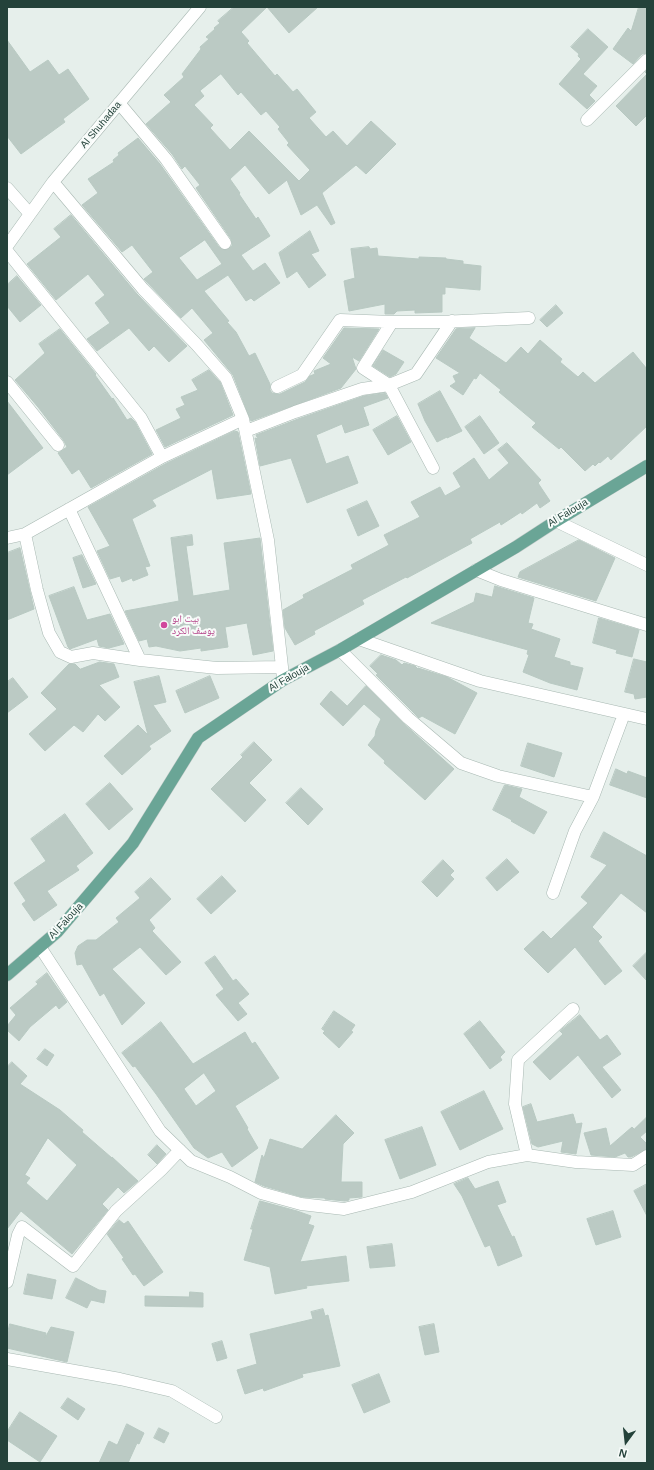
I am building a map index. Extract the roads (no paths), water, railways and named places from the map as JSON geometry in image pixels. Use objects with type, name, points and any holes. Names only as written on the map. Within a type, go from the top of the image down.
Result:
[{"type":"main road","name":"Al Falouja","points":[[7,975],[57,932],[134,843],[198,738],[283,680],[359,639],[647,466]]},
{"type":"street","name":"Al Shuhadaa","points":[[7,246],[53,182],[200,7]]},
{"type":"street","points":[[587,120],[647,60]]},
{"type":"street","points":[[119,103],[166,160],[225,243]]},
{"type":"street","points":[[53,182],[133,278],[226,378],[243,419],[268,540],[283,680]]},
{"type":"street","points":[[7,188],[30,214]]},
{"type":"street","points":[[7,251],[141,418],[162,457]]},
{"type":"street","points":[[277,387],[302,375],[340,320],[452,322],[529,318]]},
{"type":"street","points":[[392,322],[363,368],[389,386],[433,468]]},
{"type":"street","points":[[246,431],[362,389],[389,386],[416,374],[452,322]]},
{"type":"street","points":[[7,382],[58,445]]},
{"type":"street","points":[[7,538],[25,534],[162,457],[243,419]]},
{"type":"street","points":[[69,509],[140,660]]},
{"type":"street","points":[[556,521],[647,565]]},
{"type":"street","points":[[25,534],[37,590],[49,633],[60,652],[71,657],[93,652],[140,660],[217,668],[282,667]]},
{"type":"street","points":[[476,570],[501,580],[647,625]]},
{"type":"street","points":[[359,639],[480,681],[647,719]]},
{"type":"street","points":[[340,650],[408,718],[461,762],[498,776],[594,797]]},
{"type":"street","points":[[554,893],[575,831],[594,797],[624,714]]},
{"type":"street","points":[[40,947],[160,1131],[191,1160],[230,1177],[261,1193],[301,1204],[344,1209],[412,1192],[488,1162],[527,1155],[576,1162],[633,1165],[647,1156]]},
{"type":"street","points":[[527,1155],[515,1104],[518,1060],[573,1009]]},
{"type":"street","points":[[7,1282],[18,1235],[22,1227],[73,1266],[116,1211],[161,1170],[180,1150]]},
{"type":"street","points":[[7,1359],[120,1379],[172,1391],[216,1417]]},
{"type":"place","name":"بيت ابو يوسف الكرد","points":[[164,625]]}]
